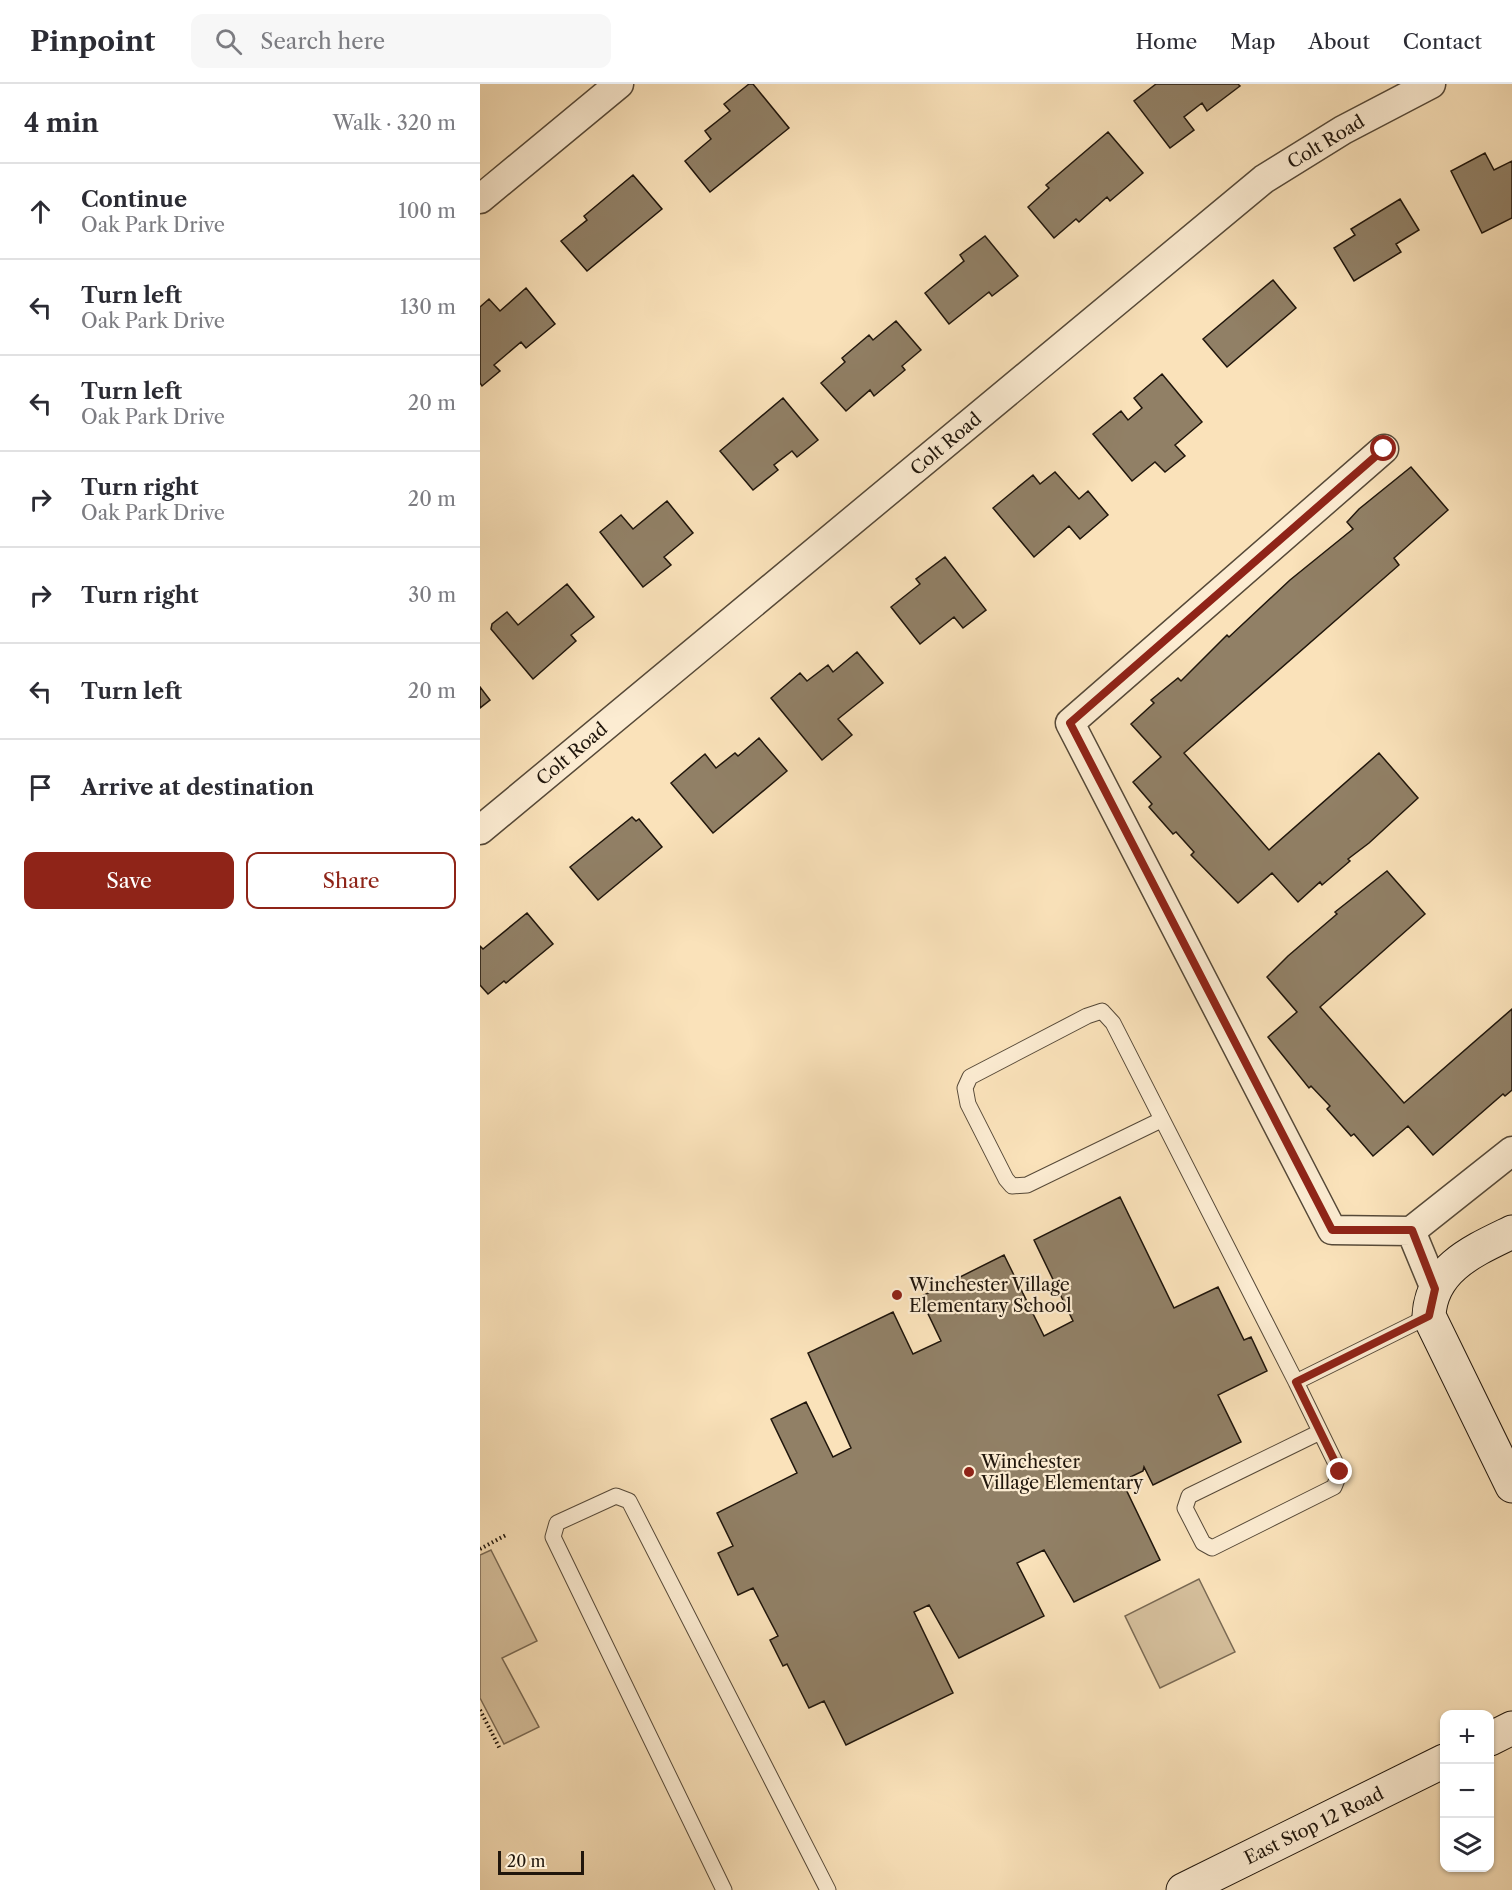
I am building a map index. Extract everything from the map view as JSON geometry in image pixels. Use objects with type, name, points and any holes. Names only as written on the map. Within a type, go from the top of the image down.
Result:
[{"type":"street","points":[[480,200],[619,84]]},
{"type":"street","name":"Colt Road","points":[[480,831],[1264,179],[1343,130],[1431,84]]},
{"type":"street","points":[[1384,449],[1070,723],[1332,1230],[1412,1230],[1512,1151]]},
{"type":"street","points":[[1412,1230],[1432,1303],[1512,1486]]},
{"type":"street","points":[[1432,1303],[1463,1255],[1512,1232]]},
{"type":"street","points":[[1494,1737],[1512,1728]]},
{"type":"street","name":"East Stop 12 Road","points":[[1184,1890],[1440,1763]]},
{"type":"lane","points":[[1161,1120],[1027,1185],[1012,1186],[1006,1179],[968,1104],[965,1088],[970,1077],[1087,1016],[1102,1011],[1113,1023],[1296,1382],[1340,1472],[1334,1487],[1212,1548],[1203,1543],[1185,1508],[1189,1496],[1320,1432]]},
{"type":"lane","points":[[1296,1382],[1432,1303]]},
{"type":"lane","points":[[724,1890],[553,1537],[557,1523],[616,1496],[629,1500],[828,1890]]},
{"type":"path","points":[[480,1549],[506,1535]]},
{"type":"path","points":[[480,1710],[500,1749]]},
{"type":"shaded area","points":[[491,1550],[537,1641],[502,1658],[539,1727],[504,1744],[480,1698],[480,1555]]},
{"type":"shaded area","points":[[1199,1579],[1235,1652],[1160,1688],[1125,1616]]},
{"type":"building","points":[[749,84],[753,84],[789,128],[710,192],[685,161],[711,139],[705,131],[730,111],[724,104]]},
{"type":"building","points":[[1156,84],[1238,84],[1240,86],[1207,111],[1202,103],[1184,117],[1194,130],[1170,148],[1134,101]]},
{"type":"building","points":[[1108,132],[1143,173],[1110,201],[1107,197],[1079,222],[1076,219],[1054,238],[1028,207],[1049,188],[1046,185]]},
{"type":"building","points":[[1485,153],[1494,170],[1512,161],[1512,218],[1482,233],[1451,171]]},
{"type":"building","points":[[633,175],[662,209],[587,271],[561,241],[587,220],[584,216]]},
{"type":"building","points":[[1400,199],[1419,230],[1396,244],[1401,252],[1354,281],[1334,248],[1355,235],[1351,229]]},
{"type":"building","points":[[985,236],[1018,276],[992,296],[989,292],[949,324],[925,293],[964,261],[960,255]]},
{"type":"building","points":[[1273,280],[1296,308],[1227,367],[1203,339]]},
{"type":"building","points":[[526,288],[555,324],[526,348],[521,342],[494,365],[500,371],[482,386],[480,383],[480,307],[489,299],[500,311]]},
{"type":"building","points":[[896,321],[921,350],[902,366],[905,370],[874,396],[870,390],[846,411],[821,383],[845,362],[842,358],[869,335],[873,340]]},
{"type":"building","points":[[1162,374],[1202,422],[1175,445],[1185,456],[1165,472],[1155,462],[1132,481],[1093,434],[1121,411],[1128,420],[1142,408],[1134,398]]},
{"type":"building","points":[[783,398],[818,440],[797,457],[792,451],[774,465],[778,470],[753,490],[720,451]]},
{"type":"building","points":[[1411,467],[1448,510],[1394,558],[1399,565],[1184,753],[1269,850],[1379,753],[1418,798],[1348,859],[1350,861],[1322,885],[1320,882],[1298,902],[1272,873],[1238,903],[1191,855],[1194,852],[1176,832],[1173,834],[1149,807],[1152,804],[1133,782],[1161,757],[1131,724],[1154,703],[1151,700],[1178,678],[1181,681],[1227,635],[1229,637],[1290,580],[1353,529],[1347,522],[1359,509]]},
{"type":"building","points":[[1055,472],[1079,499],[1088,491],[1108,515],[1080,539],[1069,526],[1034,557],[993,508],[1033,475],[1040,484]]},
{"type":"building","points":[[667,501],[693,533],[664,557],[671,565],[643,587],[600,532],[621,515],[633,529]]},
{"type":"building","points":[[945,557],[986,610],[963,628],[954,617],[920,644],[891,607],[920,584],[916,579]]},
{"type":"building","points":[[567,584],[594,617],[571,635],[576,641],[533,679],[491,629],[492,624],[507,612],[518,625]]},
{"type":"building","points":[[857,652],[883,683],[838,719],[852,735],[822,760],[771,698],[800,673],[807,681],[828,665],[833,672]]},
{"type":"building","points":[[480,687],[490,700],[480,708]]},
{"type":"building","points":[[759,738],[787,771],[713,833],[671,783],[705,754],[716,768],[735,753],[738,756]]},
{"type":"building","points":[[632,817],[636,821],[639,819],[662,847],[598,900],[570,867]]},
{"type":"building","points":[[1387,871],[1425,914],[1320,1007],[1404,1103],[1512,1009],[1512,1090],[1505,1096],[1503,1094],[1433,1155],[1408,1126],[1373,1156],[1354,1134],[1351,1136],[1327,1109],[1330,1106],[1311,1086],[1309,1088],[1268,1037],[1297,1012],[1267,977],[1337,914],[1335,912]]},
{"type":"building","points":[[527,913],[553,944],[506,983],[504,981],[488,994],[480,985],[480,946],[483,949]]},
{"type":"building","name":"Winchester Village Elementary","points":[[1120,1197],[1174,1308],[1218,1287],[1244,1340],[1251,1337],[1267,1371],[1218,1395],[1241,1442],[1153,1485],[1144,1467],[1143,1471],[1122,1481],[1160,1560],[1074,1602],[1044,1550],[1017,1563],[1044,1616],[959,1658],[929,1605],[914,1612],[953,1693],[846,1745],[824,1701],[809,1708],[787,1664],[783,1666],[770,1640],[778,1636],[753,1588],[738,1595],[718,1553],[733,1546],[717,1513],[797,1473],[771,1419],[806,1402],[833,1457],[851,1448],[808,1353],[893,1312],[913,1354],[941,1341],[920,1297],[1004,1255],[1044,1336],[1073,1321],[1034,1240]]},
{"type":"place","name":"Winchester Village Elementary School","points":[[897,1295]]},
{"type":"place","name":"Winchester Village Elementary","points":[[969,1472]]},
{"type":"route","points":[[1340,1472],[1296,1382],[1429,1316],[1429,1306],[1435,1289],[1412,1230],[1332,1230],[1070,723],[1384,449]]}]
